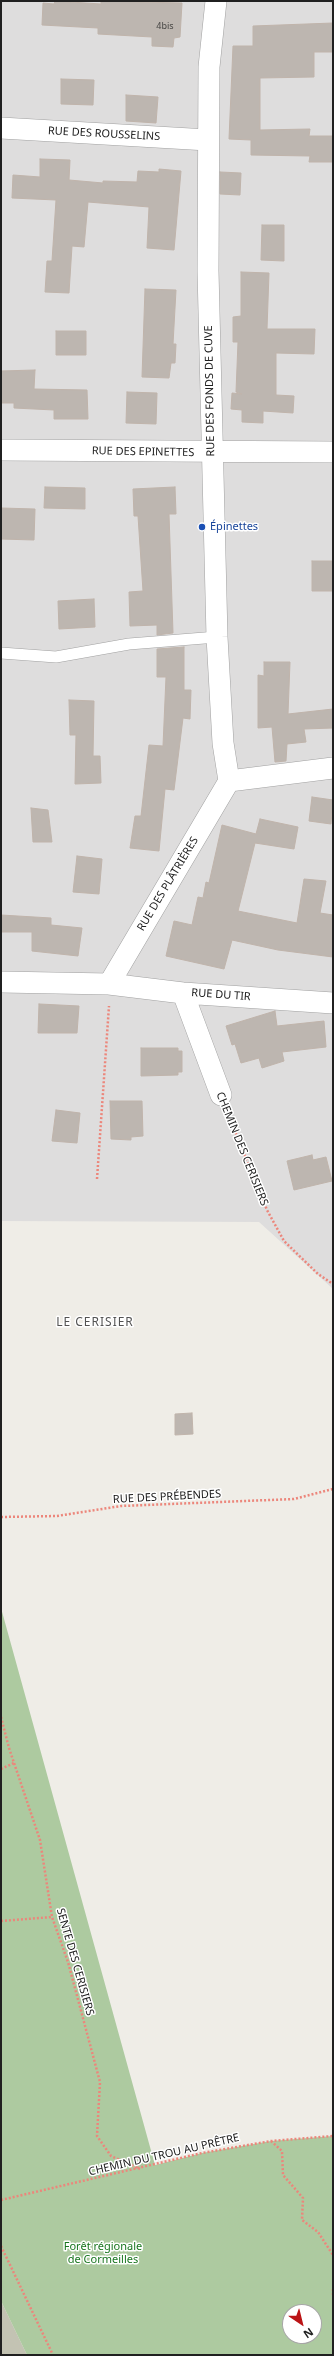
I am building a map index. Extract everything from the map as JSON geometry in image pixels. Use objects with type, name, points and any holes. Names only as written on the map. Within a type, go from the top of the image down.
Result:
[{"type":"street","name":"RUE DES FONDS DE CUVE","points":[[216,1],[209,67],[208,140],[211,452],[217,637],[223,743],[229,781]]},
{"type":"street","name":"RUE DES ROUSSELINS","points":[[1,128],[208,140]]},
{"type":"street","name":"RUE DES EPINETTES","points":[[1,450],[333,452]]},
{"type":"street","points":[[229,781],[333,768]]},
{"type":"street","name":"RUE DES PLÂTRIÈRES","points":[[109,984],[229,781]]},
{"type":"street","points":[[1,982],[109,984]]},
{"type":"street","name":"RUE DU TIR","points":[[109,984],[183,993],[333,1003]]},
{"type":"street","name":"CHEMIN DES CERISIERS","points":[[183,993],[220,1095]]},
{"type":"lane","points":[[1,653],[56,657],[129,644],[217,637]]},
{"type":"path","points":[[97,1179],[109,984]]},
{"type":"path","name":"CHEMIN DES CERISIERS","points":[[220,1095],[267,1210],[284,1241],[318,1274],[333,1284]]},
{"type":"path","name":"RUE DES PRÉBENDES","points":[[1,1517],[57,1516],[122,1506],[294,1499],[333,1489]]},
{"type":"path","name":"SENTE DES CERISIERS","points":[[1,1717],[14,1764],[40,1840],[52,1917],[68,1962],[100,2082],[97,2136],[112,2156],[140,2169]]},
{"type":"path","points":[[1,1769],[14,1764]]},
{"type":"path","points":[[1,1921],[52,1917]]},
{"type":"path","name":"CHEMIN DU TROU AU PRÊTRE","points":[[1,2200],[140,2169],[202,2153],[271,2141],[333,2136]]},
{"type":"path","points":[[271,2141],[282,2151],[283,2175],[303,2198],[302,2220],[318,2232],[333,2255]]},
{"type":"path","points":[[1,2246],[53,2355]]},
{"type":"path","points":[[333,2289],[333,2295]]},
{"type":"shaded area","points":[[1,1],[333,1],[333,1289],[259,1222],[1,1221]]},
{"type":"shaded area","points":[[1,2301],[27,2355],[1,2355]]},
{"type":"green space","name":"Forêt régionale de Cormeilles","points":[[1,1608],[155,2165],[202,2153],[271,2141],[333,2136],[333,2355],[27,2355],[1,2301]]},
{"type":"building","points":[[55,1],[101,4],[101,1],[182,3],[180,37],[174,38],[173,47],[152,46],[152,37],[98,34],[98,28],[42,25],[43,3],[54,4]]},
{"type":"building","points":[[333,23],[333,52],[314,52],[314,77],[260,78],[260,130],[310,129],[309,136],[333,136],[333,162],[309,162],[310,156],[251,155],[251,140],[229,139],[233,46],[253,46],[253,26]]},
{"type":"building","points":[[61,79],[94,80],[93,105],[61,104]]},
{"type":"building","points":[[126,95],[158,97],[156,123],[126,121]]},
{"type":"building","points":[[40,159],[70,160],[69,180],[103,183],[103,181],[137,182],[138,171],[159,172],[159,169],[181,171],[174,250],[147,248],[149,207],[88,202],[84,247],[72,246],[69,293],[45,292],[47,261],[52,261],[56,200],[12,198],[13,175],[40,177]]},
{"type":"building","points":[[220,172],[241,173],[240,195],[220,194]]},
{"type":"building","points":[[262,225],[284,225],[284,261],[261,260]]},
{"type":"building","points":[[241,272],[269,273],[267,329],[315,329],[314,354],[276,353],[276,395],[294,396],[293,413],[263,411],[263,423],[242,422],[242,410],[231,409],[232,393],[242,394],[236,392],[238,342],[233,342],[233,317],[241,316]]},
{"type":"building","points":[[145,289],[176,290],[173,344],[176,344],[175,363],[171,363],[169,378],[142,377]]},
{"type":"building","points":[[56,331],[86,331],[86,355],[56,355]]},
{"type":"building","points":[[35,370],[34,389],[87,390],[88,419],[54,419],[54,410],[14,408],[14,403],[1,403],[1,371]]},
{"type":"building","points":[[127,392],[157,393],[156,424],[126,423]]},
{"type":"building","points":[[45,487],[85,488],[85,509],[44,508]]},
{"type":"building","points":[[175,487],[176,514],[169,514],[173,633],[157,635],[157,625],[130,626],[129,592],[143,591],[138,516],[134,516],[133,489]]},
{"type":"building","points":[[1,508],[35,509],[34,540],[1,539]]},
{"type":"building","points":[[312,561],[333,561],[333,591],[312,591]]},
{"type":"building","points":[[94,599],[95,627],[59,629],[58,601]]},
{"type":"building","points":[[184,647],[184,690],[191,690],[190,719],[183,718],[174,790],[165,789],[159,851],[130,848],[135,816],[141,816],[149,745],[163,746],[166,677],[157,677],[157,649]]},
{"type":"building","points":[[264,662],[290,662],[288,714],[333,709],[333,728],[304,729],[306,742],[287,744],[286,761],[275,762],[272,727],[258,728],[258,675],[264,676]]},
{"type":"building","points":[[69,700],[94,701],[93,756],[100,756],[101,783],[75,784],[76,735],[70,735]]},
{"type":"building","points":[[312,797],[333,800],[331,824],[309,821]]},
{"type":"building","points":[[31,808],[48,810],[52,842],[33,842]]},
{"type":"building","points":[[260,819],[298,827],[294,849],[255,843],[238,911],[297,923],[304,879],[326,881],[320,913],[333,915],[333,957],[278,950],[232,940],[224,969],[166,956],[174,921],[192,925],[198,897],[203,898],[206,882],[209,883],[222,825],[256,834]]},
{"type":"building","points":[[77,856],[102,859],[99,894],[73,892]]},
{"type":"building","points":[[1,915],[51,918],[51,925],[82,928],[78,956],[32,951],[32,932],[1,932]]},
{"type":"building","points":[[39,1004],[79,1006],[77,1033],[38,1033]]},
{"type":"building","points":[[275,1011],[277,1026],[324,1021],[326,1047],[282,1052],[284,1061],[262,1068],[259,1058],[241,1063],[235,1044],[232,1045],[226,1026]]},
{"type":"building","points":[[141,1048],[178,1048],[178,1051],[182,1051],[182,1072],[178,1072],[178,1075],[141,1076]]},
{"type":"building","points":[[110,1101],[142,1101],[143,1136],[131,1137],[131,1140],[111,1139]]},
{"type":"building","points":[[56,1110],[80,1113],[77,1143],[52,1141]]},
{"type":"building","points":[[312,1155],[313,1160],[326,1157],[332,1181],[294,1190],[287,1161]]},
{"type":"building","points":[[192,1413],[193,1434],[175,1435],[175,1414]]},
{"type":"place","name":"Épinettes","points":[[202,527]]},
{"type":"district","name":"LE CERISIER","points":[[95,1323]]}]
